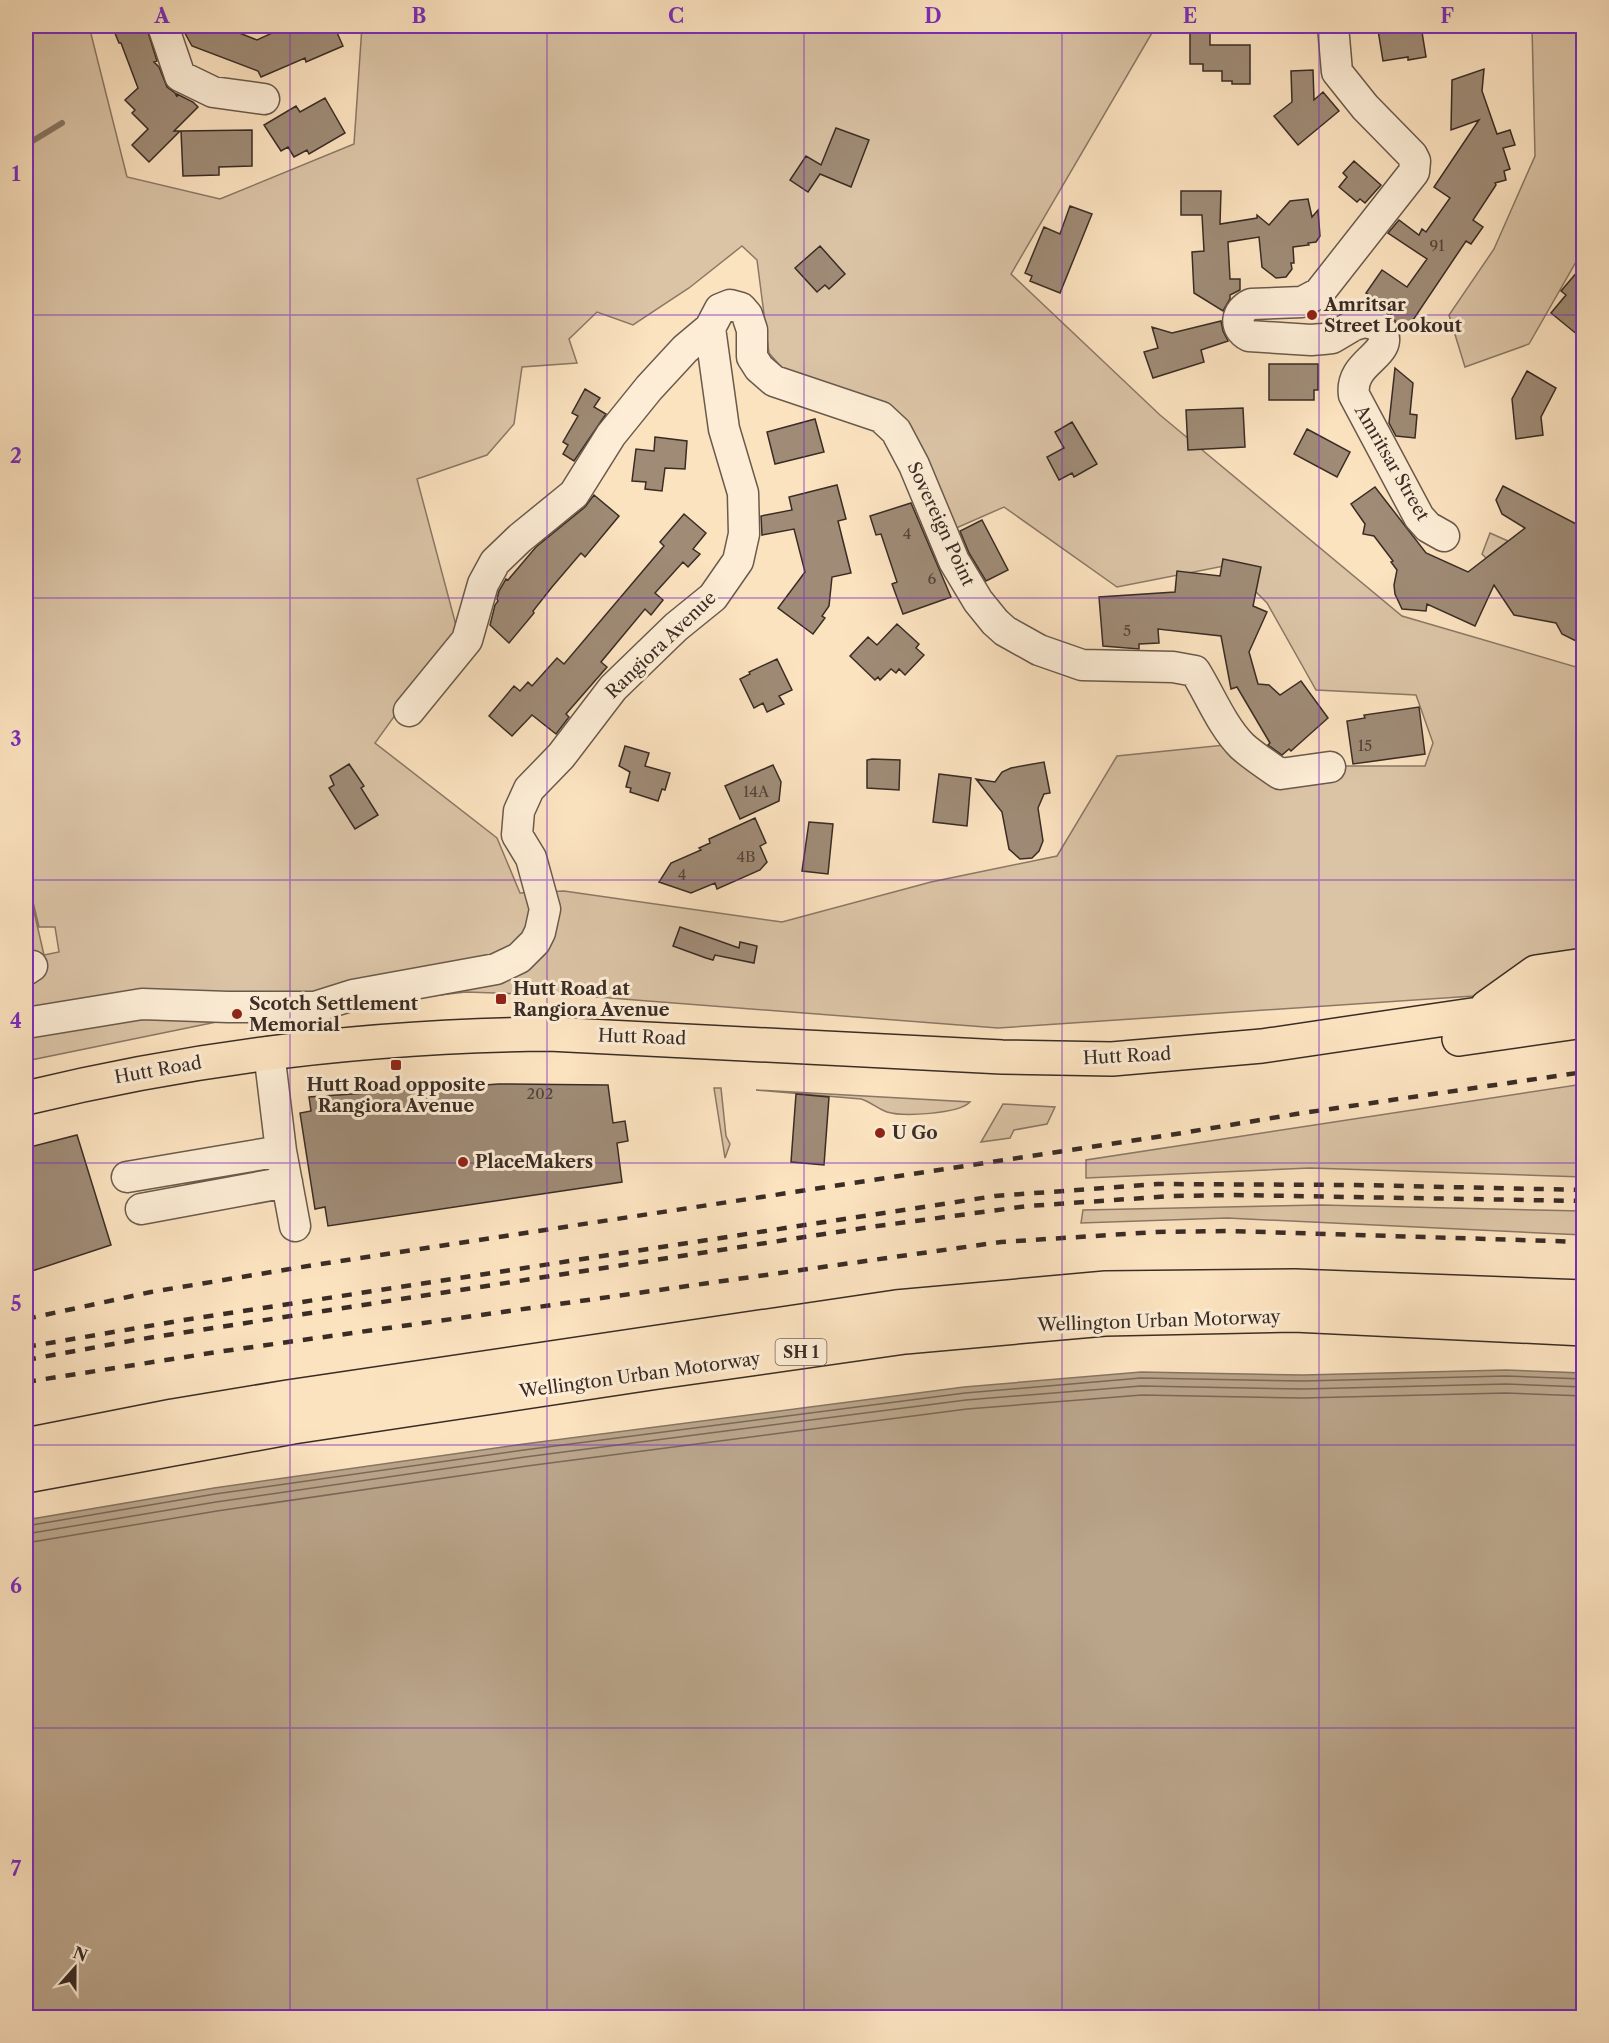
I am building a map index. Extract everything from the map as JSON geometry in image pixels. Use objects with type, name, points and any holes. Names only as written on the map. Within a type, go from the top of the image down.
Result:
[{"type":"main road","points":[[1479,1014],[1536,972],[1584,965]]},
{"type":"main road","name":"Hutt Road","points":[[26,1098],[100,1080],[269,1052],[445,1036],[549,1034],[1002,1057],[1112,1059],[1262,1046],[1479,1014],[1584,993]]},
{"type":"main road","points":[[1479,1014],[1584,1018]]},
{"type":"main road","name":"Hutt Road","points":[[1262,1046],[1431,1043],[1584,1018]]},
{"type":"main road","name":"Wellington Urban Motorway","points":[[26,1445],[173,1416],[277,1399],[896,1307],[1106,1288],[1295,1286],[1584,1297]]},
{"type":"main road","name":"Wellington Urban Motorway","points":[[26,1476],[293,1427],[905,1337],[1105,1319],[1294,1315],[1584,1329]]},
{"type":"street","points":[[163,26],[180,76],[213,92],[264,99]]},
{"type":"street","name":"Amritsar Street","points":[[1334,26],[1337,72],[1365,107],[1406,146],[1415,162],[1414,172],[1318,293],[1302,302],[1251,304],[1246,306],[1239,315],[1238,325],[1249,336],[1311,340],[1332,338],[1360,323],[1371,323],[1382,331],[1385,342],[1360,370],[1354,381],[1354,395],[1419,517],[1428,527],[1444,536]]},
{"type":"street","name":"Sovereign Point","points":[[710,328],[720,309],[730,305],[741,308],[747,315],[752,330],[752,357],[759,368],[774,381],[881,417],[896,431],[914,465],[954,561],[978,601],[1005,631],[1040,650],[1082,665],[1173,667],[1195,671],[1241,745],[1265,764],[1280,774],[1330,767]]},
{"type":"street","points":[[409,711],[467,640],[483,584],[495,562],[513,544],[574,494],[611,435],[649,388],[685,349],[710,328]]},
{"type":"street","name":"Rangiora Avenue","points":[[26,1023],[142,1004],[315,1007],[352,995],[496,969],[519,958],[535,942],[540,932],[545,909],[531,858],[518,835],[519,811],[529,789],[561,756],[613,688],[676,627],[713,597],[738,561],[744,534],[743,493],[724,429],[710,328]]},
{"type":"street","points":[[313,1047],[310,1015],[315,1007]]},
{"type":"street","points":[[269,1052],[281,1151],[295,1226]]},
{"type":"street","points":[[127,1178],[281,1151]]},
{"type":"street","points":[[141,1209],[287,1182]]},
{"type":"shaded area","points":[[26,26],[89,26],[127,177],[220,199],[354,144],[362,26],[1156,26],[1011,274],[1160,415],[1402,616],[1583,669],[1583,987],[1563,990],[998,1028],[584,996],[466,992],[231,1019],[26,1061],[26,877],[44,955],[59,952],[55,927],[39,927],[26,873]],"holes":[[[742,246],[757,260],[769,353],[782,368],[879,403],[903,417],[954,529],[1004,507],[1117,587],[1229,565],[1267,603],[1316,690],[1416,695],[1433,743],[1425,766],[1328,766],[1277,774],[1235,744],[1117,756],[1057,856],[931,882],[782,922],[564,891],[520,893],[497,838],[375,743],[457,629],[417,479],[487,455],[514,424],[522,367],[577,363],[569,339],[597,312],[633,325],[689,288]]]},
{"type":"shaded area","points":[[1532,26],[1583,26],[1583,264],[1576,262],[1529,344],[1465,367],[1449,315],[1494,249],[1535,156]]},
{"type":"shaded area","points":[[1490,533],[1508,541],[1486,558],[1482,554]]},
{"type":"shaded area","points":[[1583,1084],[1583,1177],[1310,1168],[1086,1178],[1086,1160]]},
{"type":"shaded area","points":[[714,1088],[721,1088],[726,1136],[730,1144],[725,1158]]},
{"type":"shaded area","points":[[756,1090],[970,1102],[943,1112],[905,1114],[887,1112],[861,1099]]},
{"type":"shaded area","points":[[1003,1104],[1055,1107],[1047,1124],[1014,1130],[1010,1138],[981,1142]]},
{"type":"shaded area","points":[[1321,1205],[1583,1211],[1583,1235],[1227,1218],[1081,1223],[1083,1210]]},
{"type":"water","points":[[1506,1370],[1583,1373],[1583,2017],[26,2017],[26,1520],[214,1488],[524,1444],[964,1387],[1141,1372],[1303,1375]]},
{"type":"building","points":[[112,26],[146,26],[157,61],[154,62],[159,67],[167,87],[177,97],[177,94],[198,107],[174,131],[180,131],[149,162],[132,145],[148,129],[132,113],[135,110],[125,100],[138,88]]},
{"type":"building","points":[[181,26],[234,26],[232,30],[257,40],[279,30],[277,26],[334,26],[343,46],[306,62],[305,58],[261,77],[258,71],[192,46]]},
{"type":"building","points":[[1190,26],[1210,26],[1210,45],[1250,45],[1250,84],[1232,84],[1232,81],[1222,81],[1222,71],[1203,71],[1203,64],[1190,64]]},
{"type":"building","points":[[1384,26],[1421,26],[1426,57],[1383,61],[1378,30],[1384,29]]},
{"type":"building","points":[[1484,69],[1482,91],[1497,134],[1510,130],[1515,145],[1503,148],[1510,169],[1504,171],[1506,180],[1495,183],[1496,185],[1473,220],[1483,227],[1471,244],[1466,241],[1405,332],[1390,313],[1381,308],[1366,305],[1372,297],[1366,293],[1382,270],[1407,287],[1427,259],[1388,233],[1399,220],[1419,235],[1422,229],[1426,232],[1450,198],[1434,187],[1479,120],[1451,130],[1452,80]]},
{"type":"building","points":[[1313,70],[1314,100],[1323,92],[1339,111],[1298,145],[1274,116],[1292,102],[1291,71]]},
{"type":"building","points":[[325,98],[345,133],[309,154],[307,150],[294,157],[288,147],[281,151],[264,125],[296,106],[300,112]]},
{"type":"building","points":[[836,128],[869,140],[851,187],[820,174],[808,192],[790,180],[806,156],[821,165]]},
{"type":"building","points":[[252,130],[252,166],[219,167],[219,175],[183,176],[181,131]]},
{"type":"building","points":[[1354,161],[1381,185],[1365,203],[1360,199],[1357,202],[1339,187],[1347,177],[1343,173]]},
{"type":"building","points":[[1181,191],[1221,191],[1220,224],[1257,218],[1257,215],[1269,225],[1290,201],[1308,199],[1312,217],[1318,210],[1320,236],[1316,242],[1308,243],[1309,245],[1293,247],[1292,269],[1286,277],[1276,278],[1262,267],[1259,237],[1228,242],[1230,279],[1240,279],[1240,290],[1230,295],[1223,311],[1194,293],[1192,252],[1204,251],[1202,215],[1181,215]]},
{"type":"building","points":[[1070,206],[1092,214],[1060,293],[1030,281],[1032,276],[1025,273],[1044,227],[1060,234]]},
{"type":"building","points":[[820,246],[845,274],[829,289],[825,285],[817,292],[795,268]]},
{"type":"building","points":[[1584,264],[1584,340],[1551,313],[1566,295],[1561,291]]},
{"type":"building","points":[[1221,321],[1228,341],[1201,350],[1204,362],[1153,378],[1144,352],[1158,348],[1152,327],[1172,333]]},
{"type":"building","points":[[1269,364],[1318,364],[1318,390],[1314,390],[1314,400],[1269,400]]},
{"type":"building","points":[[1395,368],[1413,383],[1410,414],[1417,415],[1415,438],[1396,436],[1389,423]]},
{"type":"building","points":[[1527,371],[1556,388],[1541,417],[1543,435],[1516,439],[1512,399]]},
{"type":"building","points":[[585,389],[600,398],[594,407],[606,414],[574,461],[563,454],[568,445],[563,442],[578,416],[572,413]]},
{"type":"building","points":[[1243,408],[1245,447],[1188,450],[1186,410]]},
{"type":"building","points":[[815,419],[824,452],[775,464],[767,432]]},
{"type":"building","points":[[1072,422],[1097,464],[1074,477],[1072,473],[1059,480],[1047,457],[1064,448],[1055,432]]},
{"type":"building","points":[[1307,429],[1350,452],[1337,477],[1294,454]]},
{"type":"building","points":[[655,437],[687,441],[685,469],[665,468],[662,491],[645,489],[646,482],[632,481],[636,449],[654,451]]},
{"type":"building","points":[[837,485],[846,519],[838,521],[851,573],[832,577],[829,606],[822,616],[825,618],[813,634],[778,608],[805,572],[794,529],[762,535],[761,516],[792,510],[789,497]]},
{"type":"building","points":[[1503,486],[1584,528],[1584,645],[1562,634],[1556,623],[1514,615],[1494,585],[1475,626],[1427,604],[1426,611],[1402,609],[1395,594],[1397,570],[1391,562],[1393,561],[1374,536],[1363,534],[1365,524],[1351,504],[1375,487],[1426,553],[1468,572],[1525,528],[1502,514],[1496,500]]},
{"type":"building","points":[[594,495],[619,516],[585,557],[581,553],[509,643],[490,625],[499,591],[506,579],[508,580],[536,547],[585,507]]},
{"type":"building","points":[[911,503],[951,597],[903,614],[892,584],[897,582],[881,534],[876,535],[870,516]]},
{"type":"building","points":[[684,514],[706,533],[693,549],[700,554],[688,567],[683,562],[655,593],[663,600],[651,615],[645,609],[601,662],[607,667],[566,714],[569,717],[556,734],[532,715],[512,736],[489,716],[514,686],[520,691],[528,682],[532,686],[557,658],[564,664],[664,546],[660,542]]},
{"type":"building","points":[[982,520],[1008,570],[986,581],[969,553],[960,531]]},
{"type":"building","points":[[1223,559],[1261,567],[1253,606],[1267,612],[1249,652],[1258,684],[1269,685],[1280,695],[1301,681],[1328,718],[1291,751],[1289,749],[1282,755],[1268,745],[1270,743],[1237,687],[1231,689],[1221,636],[1158,629],[1159,643],[1139,644],[1139,649],[1103,646],[1099,597],[1175,592],[1177,571],[1220,576]]},
{"type":"building","points":[[897,624],[919,644],[916,648],[924,655],[905,675],[899,669],[896,673],[891,669],[880,680],[878,677],[875,680],[850,656],[868,637],[877,645]]},
{"type":"building","points":[[777,659],[792,690],[779,696],[784,704],[767,712],[763,703],[754,708],[740,679],[750,674],[749,672]]},
{"type":"building","points":[[1419,707],[1425,754],[1353,764],[1347,721],[1365,718],[1364,715]]},
{"type":"building","points":[[625,746],[649,753],[645,766],[670,773],[665,790],[662,789],[658,801],[630,792],[631,788],[626,787],[630,772],[619,766]]},
{"type":"building","points":[[867,760],[900,760],[899,790],[867,788]]},
{"type":"building","points":[[1044,762],[1050,793],[1044,794],[1038,808],[1043,841],[1039,851],[1032,858],[1020,859],[1009,849],[1002,812],[976,779],[995,782],[1002,772],[1011,768]]},
{"type":"building","points":[[349,764],[364,786],[361,788],[378,815],[355,829],[329,788],[334,785],[330,776]]},
{"type":"building","points":[[773,765],[781,782],[779,801],[740,819],[725,786]]},
{"type":"building","points":[[939,774],[971,778],[967,826],[933,822]]},
{"type":"building","points":[[755,818],[766,843],[760,846],[767,862],[760,870],[717,889],[715,883],[691,893],[659,882],[671,863],[701,850],[699,848],[710,843],[709,839]]},
{"type":"building","points":[[809,822],[833,824],[828,874],[802,871]]},
{"type":"building","points":[[680,927],[739,948],[740,942],[757,946],[754,963],[715,955],[713,960],[673,946]]},
{"type":"building","name":"PlaceMakers","points":[[499,1084],[608,1085],[613,1123],[625,1121],[628,1141],[617,1143],[622,1182],[328,1226],[325,1207],[315,1209],[300,1113],[311,1111],[309,1097]]},
{"type":"building","points":[[796,1094],[829,1097],[824,1165],[791,1162]]},
{"type":"building","points":[[77,1135],[111,1245],[26,1273],[26,1148]]},
{"type":"waterway","points":[[26,145],[62,123]]},
{"type":"railway","points":[[26,1319],[151,1292],[314,1265],[1584,1072]]},
{"type":"railway","points":[[26,1347],[184,1320],[995,1196],[1158,1184],[1357,1185],[1584,1190]]},
{"type":"railway","points":[[26,1360],[135,1340],[870,1227],[1028,1206],[1172,1196],[1234,1195],[1584,1201]]},
{"type":"railway","points":[[26,1382],[217,1352],[1001,1242],[1156,1232],[1231,1231],[1584,1242]]},
{"type":"place","name":"Amritsar Street Lookout","points":[[1312,315]]},
{"type":"place","name":"Hutt Road at Rangiora Avenue","points":[[501,999]]},
{"type":"place","name":"Scotch Settlement Memorial","points":[[237,1014]]},
{"type":"place","name":"Hutt Road opposite Rangiora Avenue","points":[[396,1065]]},
{"type":"place","name":"U Go","points":[[880,1133]]},
{"type":"place","name":"PlaceMakers","points":[[463,1162]]}]
